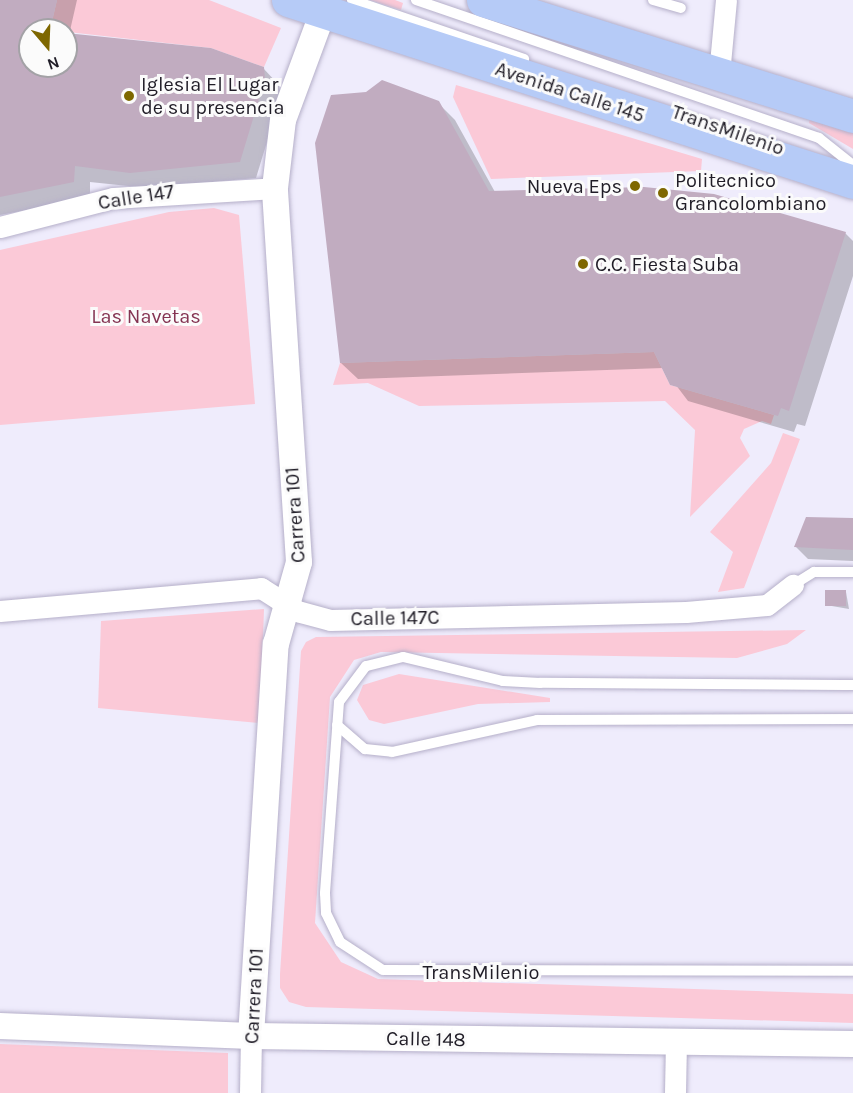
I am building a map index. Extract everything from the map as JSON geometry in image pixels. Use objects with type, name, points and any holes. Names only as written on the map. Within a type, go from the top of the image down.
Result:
[{"type":"main road","name":"Avenida Calle 145","points":[[288,0],[337,6],[845,178]]},
{"type":"main road","points":[[483,0],[853,116]]},
{"type":"street","points":[[719,74],[726,0]]},
{"type":"street","name":"Carrera 101","points":[[250,1093],[251,1036],[276,644],[290,605],[299,562],[274,188],[283,120],[337,6]]},
{"type":"street","name":"Calle 147","points":[[0,227],[113,198],[274,188]]},
{"type":"street","name":"Calle 147C","points":[[0,611],[249,588],[271,590],[290,605],[330,620],[708,611],[767,605],[793,585]]},
{"type":"street","name":"Calle 148","points":[[0,1026],[251,1036],[853,1044]]},
{"type":"street","points":[[675,1093],[676,1043]]},
{"type":"lane","name":"TransMilenio","points":[[416,0],[819,138],[845,178]]},
{"type":"lane","points":[[653,0],[681,9]]},
{"type":"lane","points":[[337,6],[532,62]]},
{"type":"lane","name":"TransMilenio","points":[[588,82],[765,140],[845,178]]},
{"type":"lane","points":[[793,585],[814,572],[853,572]]},
{"type":"lane","name":"TransMilenio","points":[[853,685],[540,683],[386,658],[354,676],[339,702],[327,834],[327,914],[340,942],[368,964],[403,972],[853,971]]},
{"type":"lane","points":[[337,725],[365,748],[393,752],[537,720],[853,719]]},
{"type":"green space","points":[[57,0],[209,0],[281,28],[264,67],[211,48],[78,33],[78,18],[53,18]]},
{"type":"green space","points":[[370,0],[395,0],[403,3],[401,10]]},
{"type":"green space","points":[[456,85],[702,159],[701,171],[491,179],[453,97]]},
{"type":"green space","points":[[810,114],[853,128],[853,149],[809,123]]},
{"type":"green space","name":"Las Navetas","points":[[214,208],[239,215],[255,404],[0,425],[0,250],[169,212]]},
{"type":"green space","points":[[654,352],[670,385],[774,415],[771,424],[762,421],[744,429],[740,438],[750,456],[690,517],[695,430],[665,401],[419,406],[368,383],[333,385],[340,363]]},
{"type":"green space","points":[[783,433],[800,439],[744,588],[718,592],[733,552],[710,532],[771,463]]},
{"type":"green space","points":[[264,609],[260,723],[98,708],[101,621]]},
{"type":"green space","points":[[806,630],[787,644],[737,658],[381,652],[354,660],[330,697],[315,923],[341,962],[378,979],[853,994],[853,1023],[306,1007],[289,1002],[280,988],[280,974],[301,651],[306,642],[316,637]]},
{"type":"green space","points":[[399,674],[550,698],[550,702],[478,704],[384,724],[369,720],[357,700],[363,685]]},
{"type":"green space","points":[[0,1044],[228,1053],[228,1093],[0,1093]]},
{"type":"building","name":"Iglesia El Lugar de su presencia","points":[[0,0],[57,0],[53,18],[18,18],[18,78],[78,78],[78,34],[211,48],[264,67],[265,79],[240,162],[130,173],[75,166],[74,182],[0,197]]},
{"type":"building","name":"C.C. Fiesta Suba","points":[[382,80],[439,101],[489,191],[644,187],[714,194],[846,232],[789,411],[781,408],[778,416],[670,385],[654,352],[340,363],[315,143],[331,95],[366,92]]},
{"type":"building","points":[[806,517],[853,518],[853,550],[794,547]]},
{"type":"building","points":[[825,590],[846,590],[846,606],[825,606]]},
{"type":"place","name":"Iglesia El Lugar de su presencia","points":[[129,96]]},
{"type":"place","name":"Nueva Eps","points":[[635,186]]},
{"type":"place","name":"Politecnico Grancolombiano","points":[[663,193]]},
{"type":"place","name":"C.C. Fiesta Suba","points":[[583,264]]}]
